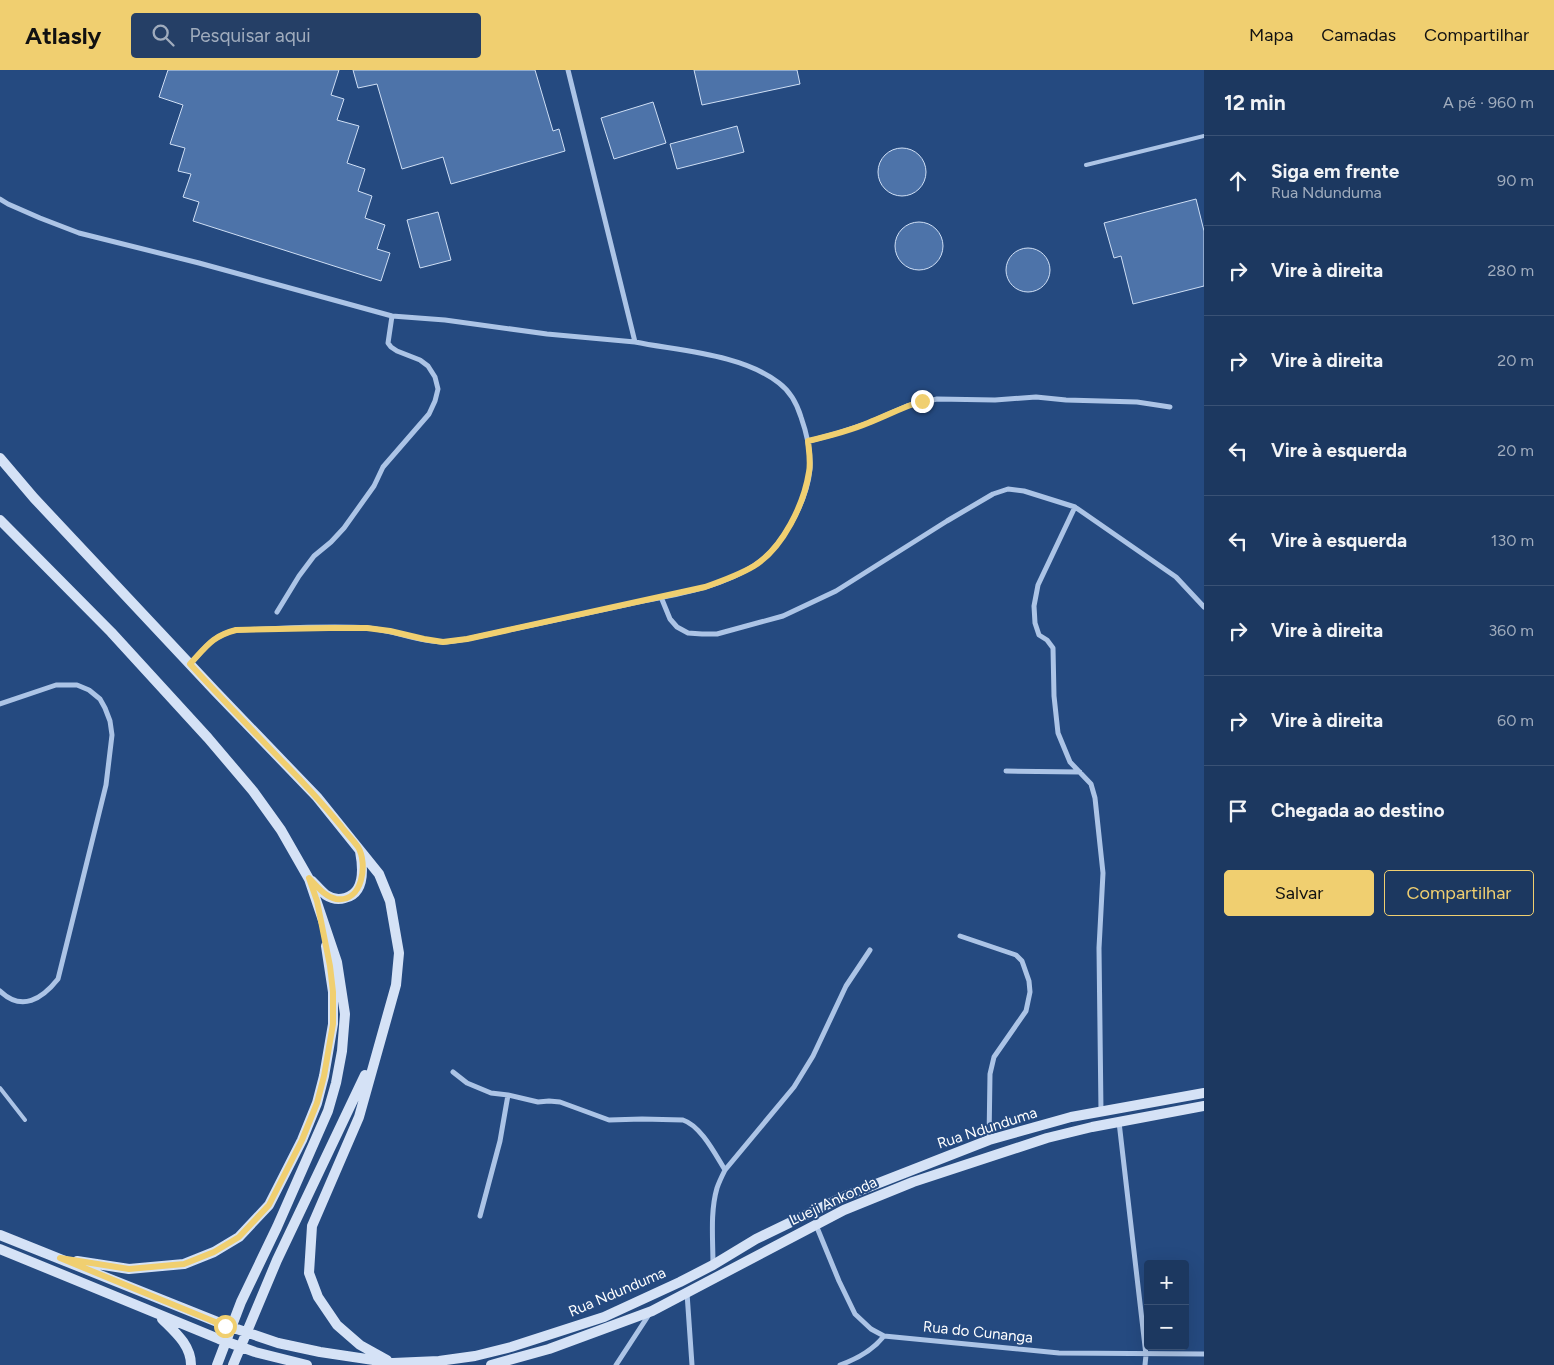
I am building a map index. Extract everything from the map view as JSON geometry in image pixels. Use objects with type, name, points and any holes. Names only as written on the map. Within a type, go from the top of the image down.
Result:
[{"type":"main road","points":[[0,458],[34,498],[317,797],[379,874],[390,901],[399,953],[396,985],[359,1117],[312,1226],[309,1273],[318,1297],[337,1326],[360,1345],[393,1363]]},
{"type":"main road","points":[[0,520],[111,632],[208,738],[253,792],[281,830],[309,878],[337,962],[345,1014],[342,1051],[328,1111],[277,1227],[241,1302],[217,1365]]},
{"type":"main road","points":[[309,878],[327,896],[337,899],[347,898],[355,892],[362,880],[362,863],[359,848]]},
{"type":"main road","points":[[60,1258],[129,1269],[184,1264],[214,1252],[239,1237],[269,1205],[302,1140],[317,1103],[324,1076],[333,1024],[333,992],[330,966],[317,901]]},
{"type":"main road","points":[[233,1365],[277,1260],[380,1045]]},
{"type":"main road","name":"Rua Ndunduma","points":[[0,1235],[225,1326],[260,1338],[320,1352],[393,1363],[439,1361],[475,1356],[511,1347],[604,1317],[680,1282],[756,1239],[843,1198],[990,1140],[1071,1117],[1204,1093]]},
{"type":"main road","name":"Lueji Ankonda","points":[[497,1364],[549,1349],[652,1311],[844,1210],[913,1182],[1047,1138],[1204,1106]]},
{"type":"main road","points":[[0,1250],[219,1339],[254,1352],[307,1365]]},
{"type":"main road","points":[[157,1314],[178,1335],[187,1348],[191,1365]]},
{"type":"street","points":[[568,70],[635,342]]},
{"type":"street","points":[[0,199],[79,234],[199,263],[392,316],[446,320],[547,334],[635,342],[733,361],[762,372],[780,383],[796,401],[808,441],[810,470],[805,491],[786,533],[756,565],[735,576],[705,587],[661,597],[467,639],[443,642],[367,628],[236,630],[224,633],[213,640],[190,664]]},
{"type":"street","points":[[277,612],[309,562],[344,528],[374,486],[383,467],[429,414],[436,401],[438,389],[435,377],[428,366],[420,360],[397,351],[388,343],[392,316]]},
{"type":"street","points":[[808,441],[868,423],[907,406],[937,399],[995,400],[1036,397],[1137,402],[1170,407]]},
{"type":"street","points":[[661,597],[670,619],[676,627],[688,633],[718,634],[783,616],[836,591],[883,560],[993,494],[1008,489],[1024,491],[1075,507],[1176,577],[1204,607]]},
{"type":"street","points":[[1075,507],[1038,585],[1034,606],[1035,623],[1040,635],[1053,648],[1054,696],[1058,733],[1070,762],[1091,784],[1095,798],[1103,873],[1099,948],[1100,1111]]},
{"type":"street","points":[[0,704],[56,685],[78,685],[89,690],[100,699],[106,708],[112,735],[106,785],[58,979],[42,996],[30,1002],[12,999],[0,991]]},
{"type":"street","points":[[1006,771],[1080,772]]},
{"type":"street","points":[[960,936],[1016,955],[1022,961],[1029,981],[1030,992],[1026,1011],[994,1056],[990,1074],[990,1140]]},
{"type":"street","points":[[713,1265],[714,1210],[717,1188],[725,1170],[794,1088],[813,1056],[846,986],[870,950]]},
{"type":"street","points":[[453,1072],[467,1083],[491,1094],[508,1095],[538,1102],[560,1102],[609,1120],[683,1120],[701,1134],[725,1170]]},
{"type":"street","points":[[480,1216],[500,1141],[508,1095]]},
{"type":"street","points":[[1118,1122],[1146,1355],[1145,1365]]},
{"type":"street","name":"Rua do Cunanga","points":[[816,1224],[839,1281],[855,1314],[871,1330],[884,1336],[1059,1353],[1204,1354]]},
{"type":"street","points":[[687,1293],[692,1365]]},
{"type":"street","points":[[616,1365],[652,1311]]},
{"type":"street","points":[[840,1365],[865,1354],[880,1342],[884,1336]]},
{"type":"lane","points":[[1086,165],[1204,136]]},
{"type":"lane","points":[[0,1088],[25,1120]]},
{"type":"building","points":[[168,70],[339,70],[331,95],[344,99],[337,120],[359,126],[347,163],[365,169],[358,191],[372,196],[365,218],[385,225],[377,249],[390,253],[381,281],[193,221],[199,202],[183,197],[191,174],[178,171],[185,148],[170,144],[183,105],[159,97]]},
{"type":"building","points":[[353,70],[535,70],[553,131],[559,129],[565,151],[451,184],[443,157],[402,169],[377,84],[358,88]]},
{"type":"building","points":[[694,70],[797,70],[800,84],[702,105]]},
{"type":"building","points":[[653,102],[666,143],[614,159],[601,118]]},
{"type":"building","points":[[737,126],[744,152],[677,169],[670,144]]},
{"type":"building","points":[[902,148],[911,150],[919,155],[924,163],[926,172],[924,181],[919,189],[911,194],[902,196],[893,194],[885,189],[880,181],[878,172],[880,163],[885,155],[893,150]]},
{"type":"building","points":[[1196,199],[1204,231],[1204,286],[1133,304],[1121,256],[1114,258],[1104,223]]},
{"type":"building","points":[[438,212],[451,260],[420,268],[407,220]]},
{"type":"building","points":[[919,222],[928,224],[936,229],[941,237],[943,246],[941,255],[936,263],[928,268],[919,270],[910,268],[902,263],[897,255],[895,246],[897,237],[902,229],[910,224]]},
{"type":"building","points":[[1028,248],[1040,252],[1046,258],[1050,270],[1046,282],[1040,288],[1028,292],[1016,288],[1010,282],[1006,270],[1010,258],[1016,252]]},
{"type":"route","points":[[225,1326],[60,1258],[129,1269],[184,1264],[214,1252],[239,1237],[269,1205],[302,1140],[317,1103],[324,1076],[333,1024],[333,992],[330,966],[317,901],[309,878],[327,896],[337,899],[347,898],[359,887],[362,880],[362,863],[359,848],[317,797],[190,664],[213,640],[224,633],[236,630],[367,628],[443,642],[467,639],[705,587],[735,576],[756,565],[786,533],[805,491],[810,470],[808,441],[868,423],[922,401]]}]
